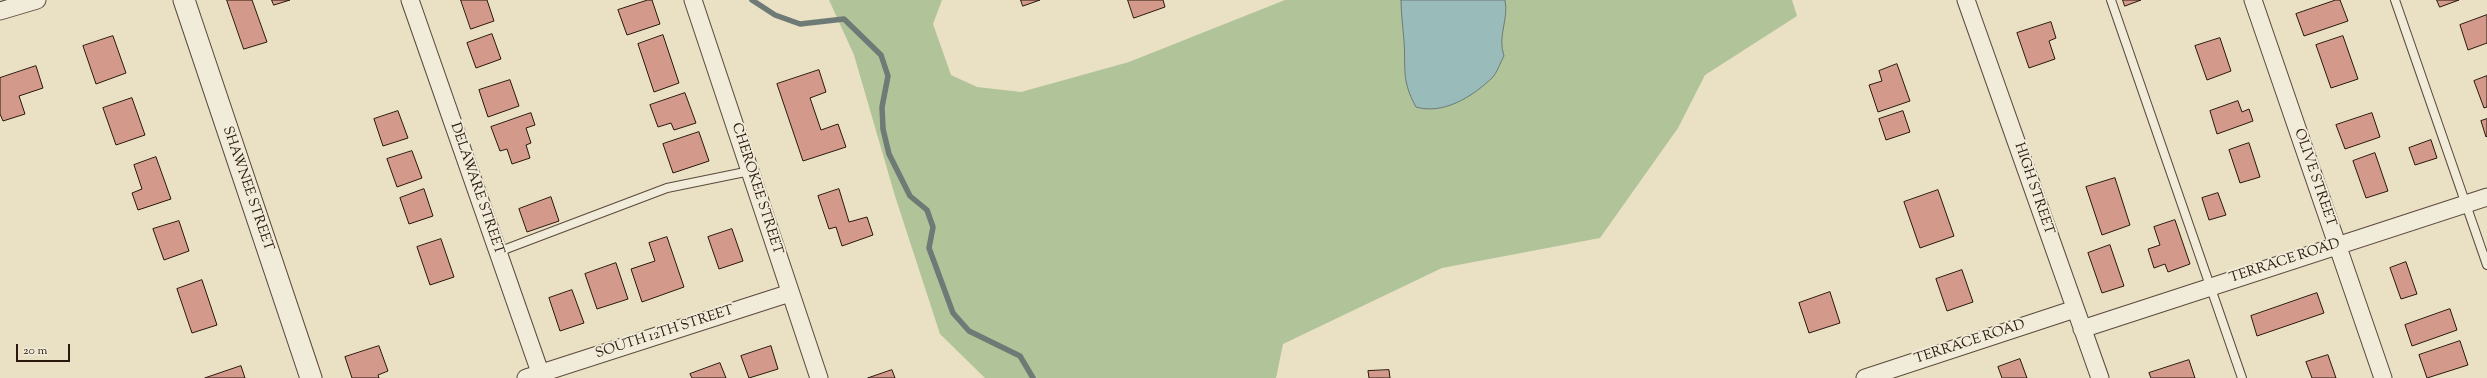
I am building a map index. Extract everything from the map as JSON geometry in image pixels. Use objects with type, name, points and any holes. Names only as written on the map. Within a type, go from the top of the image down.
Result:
[{"type":"street","points":[[0,11],[37,0]]},
{"type":"street","name":"SHAWNEE STREET","points":[[184,0],[311,378]]},
{"type":"street","name":"DELAWARE STREET","points":[[410,0],[498,252],[536,376]]},
{"type":"street","name":"CHEROKEE STREET","points":[[693,0],[819,378]]},
{"type":"street","name":"HIGH STREET","points":[[1966,0],[2100,378]]},
{"type":"street","name":"OLIVE STREET","points":[[2253,0],[2383,378]]},
{"type":"street","name":"TERRACE ROAD","points":[[2082,329],[2487,196]]},
{"type":"street","name":"SOUTH 12TH STREET","points":[[536,376],[790,293]]},
{"type":"street","name":"TERRACE ROAD","points":[[1865,378],[2075,309]]},
{"type":"lane","points":[[2111,0],[2242,378]]},
{"type":"lane","points":[[2395,0],[2487,265]]},
{"type":"lane","points":[[498,252],[667,188],[750,171]]},
{"type":"green space","points":[[829,0],[942,0],[933,24],[951,75],[977,87],[1021,92],[1129,62],[1285,0],[1792,0],[1797,16],[1705,75],[1678,128],[1600,238],[1442,268],[1283,344],[1276,378],[985,378],[940,334],[895,196],[854,55]]},
{"type":"water","points":[[1401,0],[1505,0],[1506,14],[1502,35],[1502,49],[1504,56],[1494,76],[1475,92],[1457,103],[1436,109],[1416,107],[1408,89],[1405,74]]},
{"type":"building","points":[[227,0],[252,0],[267,42],[244,49]]},
{"type":"building","points":[[272,0],[290,0],[274,5]]},
{"type":"building","points":[[461,0],[487,0],[494,21],[471,29]]},
{"type":"building","points":[[652,0],[660,24],[627,35],[618,10]]},
{"type":"building","points":[[1021,0],[1040,0],[1023,6]]},
{"type":"building","points":[[1128,0],[1163,0],[1165,7],[1134,18]]},
{"type":"building","points":[[2123,0],[2141,0],[2125,6]]},
{"type":"building","points":[[2336,0],[2340,0],[2348,21],[2304,36],[2296,14]]},
{"type":"building","points":[[2437,0],[2459,0],[2440,7]]},
{"type":"building","points":[[2487,15],[2487,43],[2468,50],[2460,25]]},
{"type":"building","points":[[2051,22],[2056,38],[2049,41],[2055,59],[2029,68],[2017,33]]},
{"type":"building","points":[[492,34],[501,59],[476,68],[467,43]]},
{"type":"building","points":[[663,35],[679,83],[654,92],[638,44]]},
{"type":"building","points":[[113,36],[126,73],[96,84],[83,46]]},
{"type":"building","points":[[2343,36],[2358,79],[2331,88],[2316,45]]},
{"type":"building","points":[[2220,38],[2231,71],[2207,80],[2195,46]]},
{"type":"building","points":[[1897,64],[1910,101],[1878,112],[1869,85],[1882,81],[1879,71]]},
{"type":"building","points":[[36,66],[43,88],[19,96],[25,114],[3,121],[0,114],[0,78]]},
{"type":"building","points":[[819,70],[826,92],[810,98],[821,130],[838,124],[846,147],[803,161],[777,84]]},
{"type":"building","points":[[2487,76],[2487,107],[2484,108],[2474,81]]},
{"type":"building","points":[[510,80],[519,106],[488,117],[479,90]]},
{"type":"building","points":[[685,93],[696,123],[674,130],[671,123],[658,127],[650,105]]},
{"type":"building","points":[[132,98],[145,135],[116,145],[103,108]]},
{"type":"building","points":[[2238,101],[2242,112],[2249,109],[2253,121],[2217,134],[2210,111]]},
{"type":"building","points":[[398,111],[408,138],[383,146],[374,119]]},
{"type":"building","points":[[1903,111],[1910,132],[1886,140],[1879,119]]},
{"type":"building","points":[[531,113],[535,125],[526,128],[531,143],[526,145],[530,158],[512,164],[507,149],[500,151],[491,127]]},
{"type":"building","points":[[2372,113],[2380,137],[2345,149],[2336,125]]},
{"type":"building","points":[[2487,119],[2487,136],[2486,137],[2481,121]]},
{"type":"building","points":[[699,132],[709,161],[673,173],[663,144]]},
{"type":"building","points":[[2431,140],[2437,158],[2415,165],[2409,148]]},
{"type":"building","points":[[2249,143],[2260,177],[2240,183],[2229,150]]},
{"type":"building","points":[[412,151],[422,178],[397,187],[387,159]]},
{"type":"building","points":[[2375,153],[2388,191],[2366,198],[2353,161]]},
{"type":"building","points":[[156,157],[171,199],[138,210],[132,193],[142,189],[134,165]]},
{"type":"building","points":[[2115,178],[2130,225],[2102,235],[2086,187]]},
{"type":"building","points":[[424,189],[433,216],[409,224],[400,198]]},
{"type":"building","points":[[839,189],[849,222],[867,217],[873,235],[842,246],[836,227],[829,229],[818,196]]},
{"type":"building","points":[[1938,190],[1954,236],[1920,248],[1904,202]]},
{"type":"building","points":[[2218,193],[2226,215],[2209,220],[2202,198]]},
{"type":"building","points":[[551,197],[559,221],[527,232],[519,209]]},
{"type":"building","points":[[2175,220],[2190,264],[2168,272],[2165,264],[2154,268],[2148,249],[2160,245],[2154,227]]},
{"type":"building","points":[[179,221],[189,251],[164,260],[153,229]]},
{"type":"building","points":[[732,229],[743,261],[719,269],[708,237]]},
{"type":"building","points":[[667,237],[684,287],[642,302],[631,269],[655,261],[649,243]]},
{"type":"building","points":[[441,239],[454,277],[430,285],[417,247]]},
{"type":"building","points":[[2110,245],[2124,286],[2102,293],[2088,253]]},
{"type":"building","points":[[2406,262],[2417,294],[2401,299],[2390,268]]},
{"type":"building","points":[[616,263],[628,299],[597,309],[585,274]]},
{"type":"building","points":[[1962,270],[1973,302],[1947,311],[1936,279]]},
{"type":"building","points":[[202,280],[217,325],[192,333],[177,289]]},
{"type":"building","points":[[572,290],[584,323],[560,331],[549,298]]},
{"type":"building","points":[[1830,292],[1840,323],[1809,333],[1799,303]]},
{"type":"building","points":[[2317,293],[2324,313],[2257,336],[2251,316]]},
{"type":"building","points":[[2450,309],[2457,330],[2412,346],[2405,325]]},
{"type":"building","points":[[2460,341],[2468,365],[2427,378],[2419,355]]},
{"type":"building","points":[[379,346],[388,371],[378,375],[379,378],[352,378],[345,357]]},
{"type":"building","points":[[771,346],[778,369],[749,378],[741,356]]},
{"type":"building","points":[[2328,355],[2336,378],[2312,378],[2306,362]]},
{"type":"building","points":[[2020,359],[2027,378],[2002,378],[1998,367]]},
{"type":"building","points":[[2189,360],[2195,378],[2151,378],[2149,373]]},
{"type":"building","points":[[720,363],[726,378],[692,378],[690,374]]},
{"type":"building","points":[[241,366],[245,378],[205,378]]},
{"type":"building","points":[[892,370],[895,378],[868,378]]},
{"type":"building","points":[[1389,370],[1390,378],[1369,378],[1368,371]]},
{"type":"waterway","points":[[752,0],[775,15],[800,24],[844,19],[881,55],[888,76],[882,107],[883,129],[889,154],[910,196],[927,210],[933,227],[929,248],[953,313],[969,331],[1020,356],[1033,378]]}]
